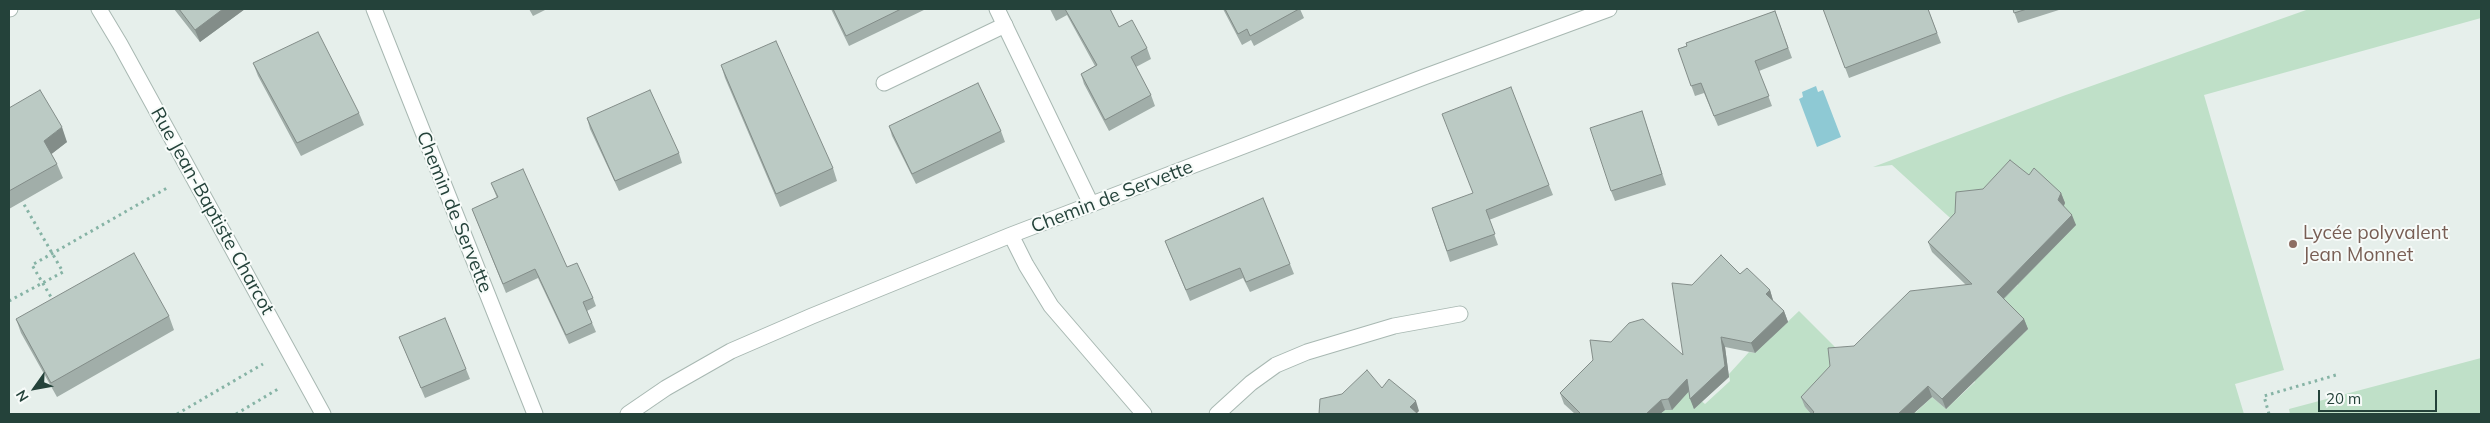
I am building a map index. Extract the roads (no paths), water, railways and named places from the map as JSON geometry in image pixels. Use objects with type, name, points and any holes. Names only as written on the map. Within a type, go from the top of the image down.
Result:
[{"type":"street","name":"Rue Jean-Baptiste Charcot","points":[[99,9],[192,174],[323,414]]},
{"type":"street","name":"Chemin de Servette","points":[[374,9],[535,414]]},
{"type":"street","points":[[998,9],[1091,204]]},
{"type":"street","name":"Chemin de Servette","points":[[628,414],[666,388],[731,350],[1011,235],[1437,72],[1609,9]]},
{"type":"street","points":[[884,83],[1005,25]]},
{"type":"street","points":[[1011,235],[1026,265],[1051,306],[1144,414]]},
{"type":"street","points":[[1217,414],[1251,383],[1276,365],[1308,352],[1394,326],[1460,314]]},
{"type":"water","points":[[1816,86],[1818,92],[1823,90],[1841,137],[1817,147],[1799,99],[1803,97],[1802,92]]},
{"type":"place","name":"Lycée polyvalent Jean Monnet","points":[[2293,244]]}]
